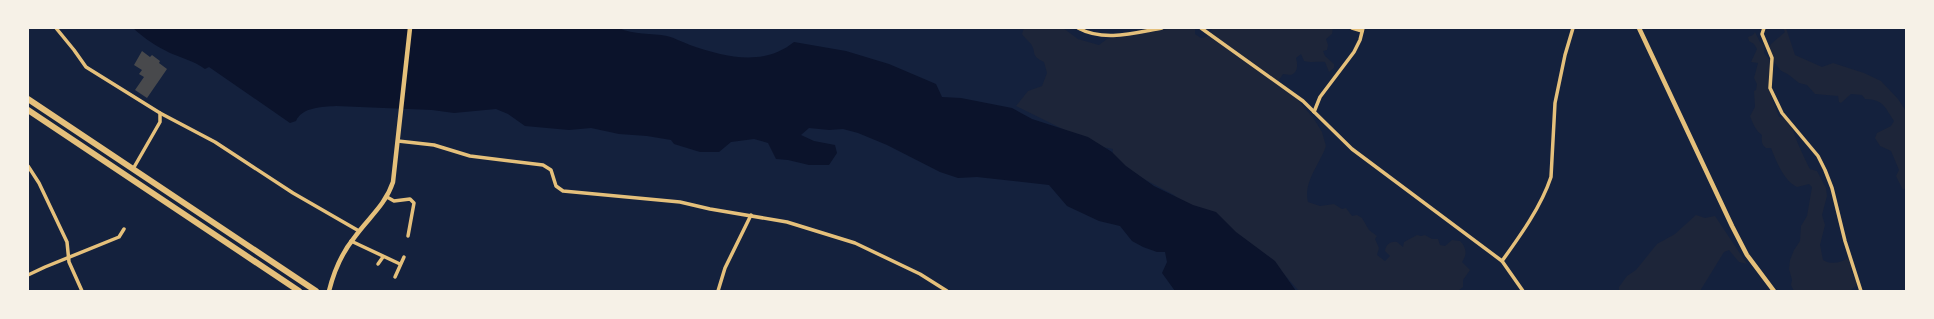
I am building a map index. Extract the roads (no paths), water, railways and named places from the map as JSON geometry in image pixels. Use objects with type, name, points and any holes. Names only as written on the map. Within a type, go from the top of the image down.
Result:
[{"type":"highway","points":[[28,99],[316,291]]},
{"type":"highway","points":[[28,110],[299,291]]},
{"type":"street","points":[[56,28],[86,67],[160,113],[215,142],[300,197],[359,231]]},
{"type":"street","points":[[329,291],[335,270],[351,241],[379,210],[387,197],[394,174],[410,28]]},
{"type":"street","points":[[1078,28],[1092,34],[1105,36],[1162,28]]},
{"type":"street","points":[[1201,28],[1296,96],[1352,149],[1502,261],[1523,291]]},
{"type":"street","points":[[1314,112],[1320,97],[1354,52],[1363,29],[1352,28]]},
{"type":"street","points":[[1502,261],[1532,217],[1551,177],[1555,103],[1565,55],[1573,28]]},
{"type":"street","points":[[1639,28],[1732,226],[1747,255],[1774,291]]},
{"type":"street","points":[[1764,28],[1762,34],[1772,58],[1770,88],[1782,112],[1818,156],[1825,170],[1832,188],[1845,241],[1861,291]]},
{"type":"street","points":[[133,169],[160,122],[160,113]]},
{"type":"street","points":[[398,140],[434,145],[470,156],[543,165],[551,170],[556,186],[562,191],[680,202],[710,209],[801,225],[856,243],[920,274],[947,291]]},
{"type":"street","points":[[28,166],[39,183],[68,245],[70,264],[82,291]]},
{"type":"street","points":[[387,197],[394,201],[410,199],[414,203],[408,236]]},
{"type":"street","points":[[718,291],[725,268],[751,215]]},
{"type":"street","points":[[28,275],[119,237],[124,229]]},
{"type":"street","points":[[351,241],[400,264]]},
{"type":"street","points":[[378,264],[383,257]]},
{"type":"street","points":[[395,277],[404,257]]}]
